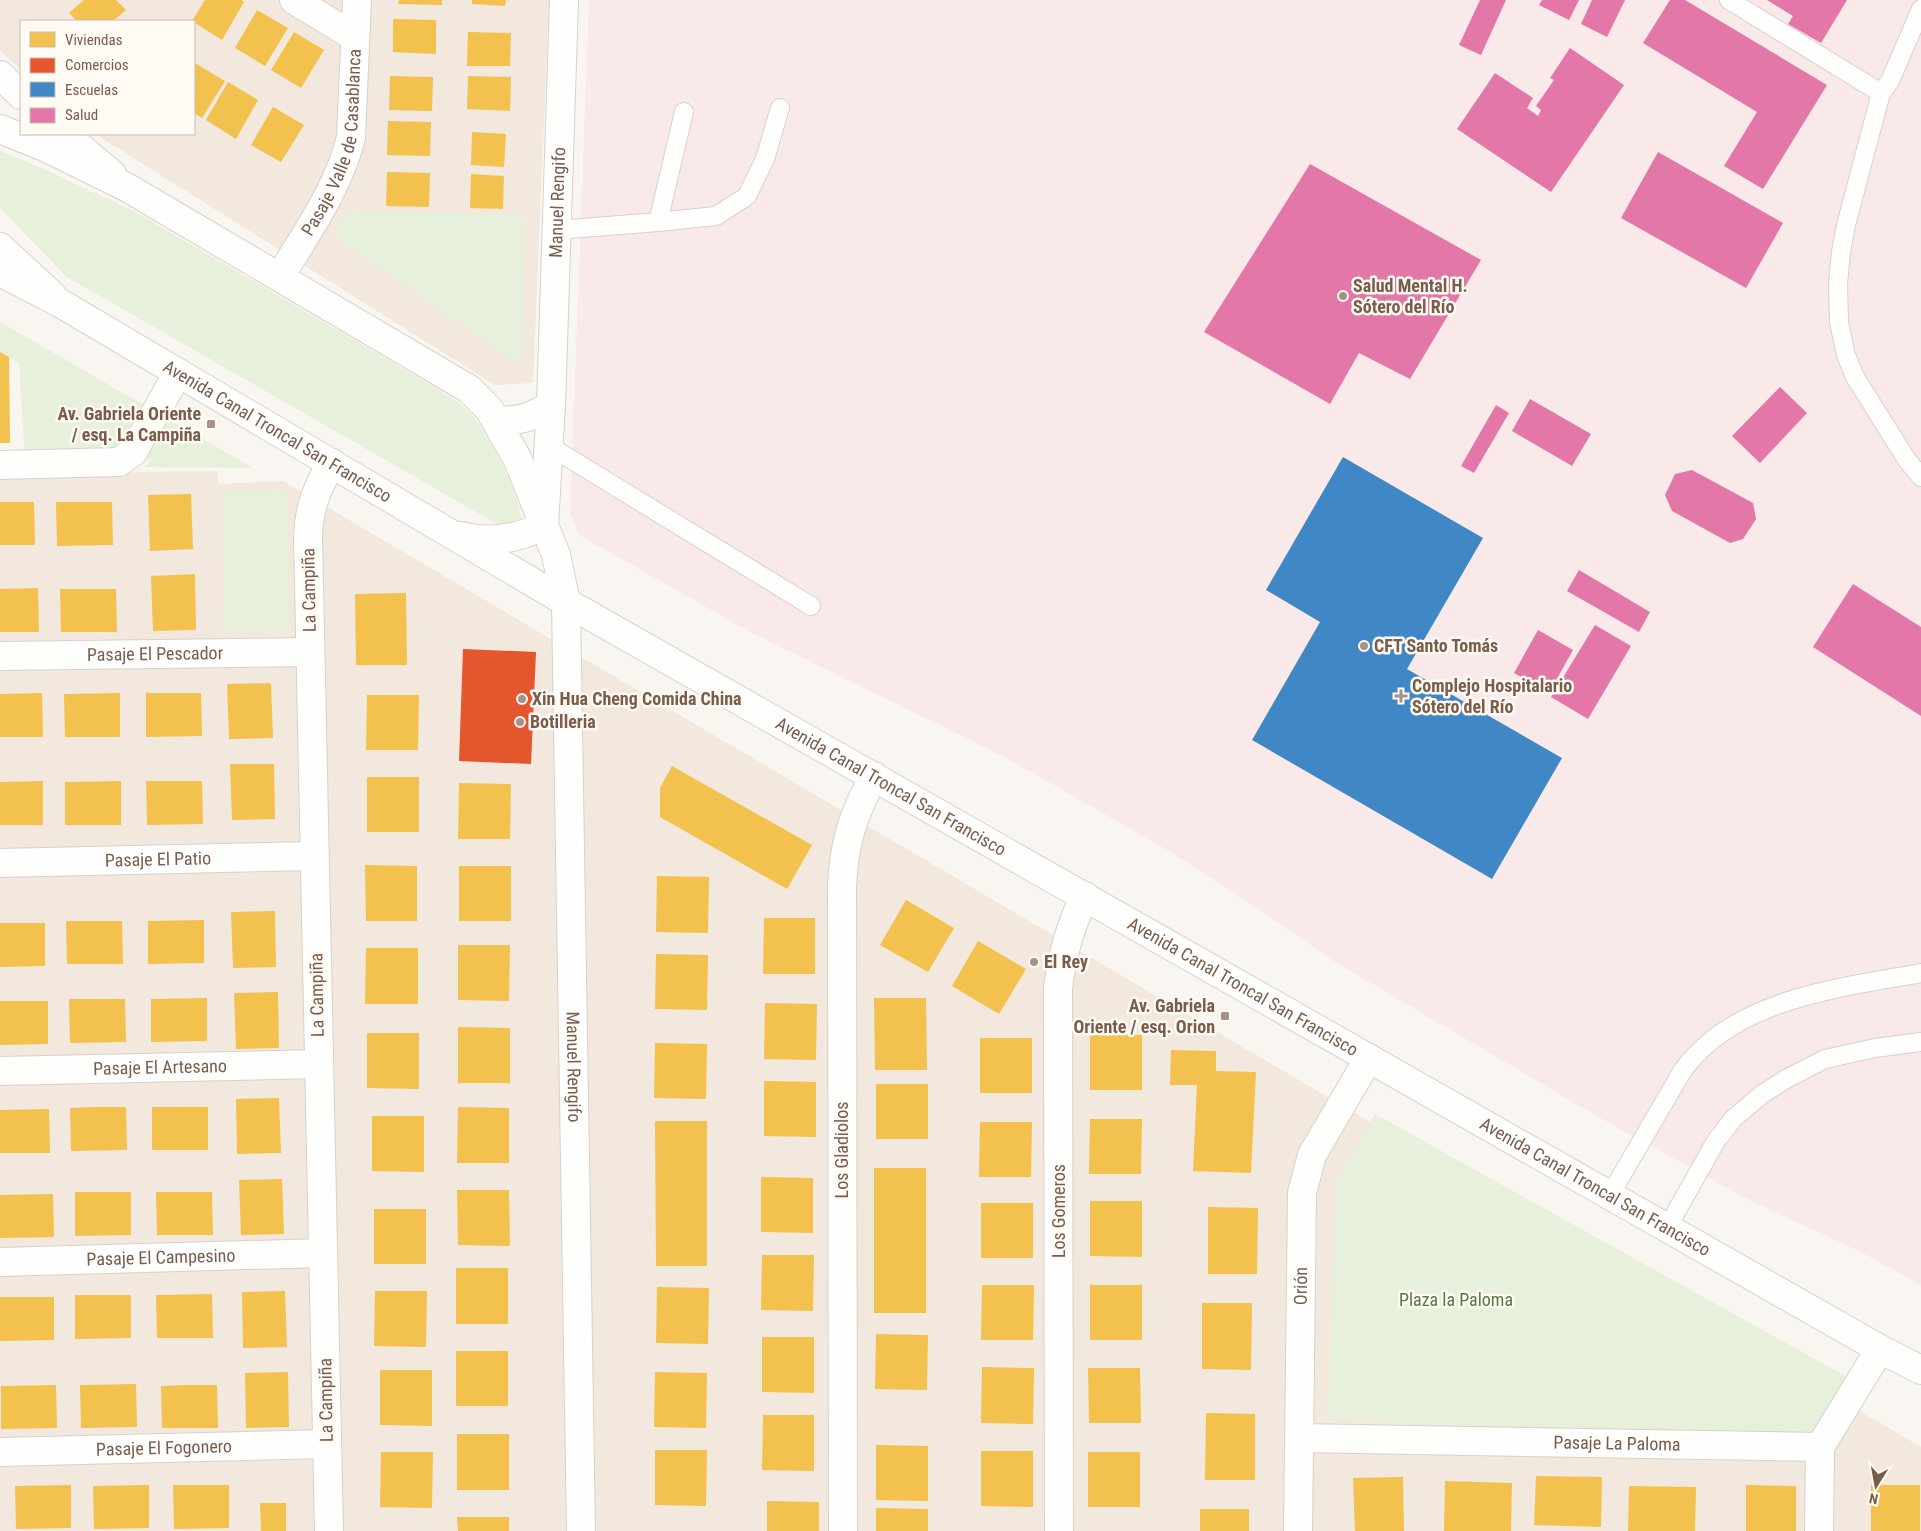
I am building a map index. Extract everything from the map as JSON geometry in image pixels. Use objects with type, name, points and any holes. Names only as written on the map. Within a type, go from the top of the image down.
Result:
[{"type":"street","points":[[294,0],[355,37]]},
{"type":"street","name":"Pasaje Valle de Casablanca","points":[[280,277],[335,183],[347,154],[351,136],[357,0]]},
{"type":"street","name":"Manuel Rengifo","points":[[544,526],[551,405],[564,0]]},
{"type":"street","points":[[0,75],[20,94]]},
{"type":"street","points":[[0,129],[47,148],[128,188],[457,380],[480,400],[496,420],[518,460],[556,555],[566,602]]},
{"type":"street","points":[[65,135],[128,188]]},
{"type":"street","name":"Avenida Canal Troncal San Francisco","points":[[0,247],[60,303],[566,602],[1880,1349],[1921,1370]]},
{"type":"street","points":[[0,272],[60,303]]},
{"type":"street","points":[[0,465],[119,462],[133,452],[178,374]]},
{"type":"street","points":[[496,420],[510,422],[524,419],[538,414],[551,405]]},
{"type":"street","name":"La Campiña","points":[[329,1531],[314,856],[309,517],[313,498],[321,480],[332,464]]},
{"type":"street","points":[[447,532],[467,538],[508,539],[527,534],[544,526]]},
{"type":"street","name":"Manuel Rengifo","points":[[566,602],[581,1531]]},
{"type":"street","name":"Pasaje El Pescador","points":[[0,656],[310,652]]},
{"type":"street","name":"Los Gladiolos","points":[[843,1531],[843,859],[859,803],[874,776]]},
{"type":"street","name":"Pasaje El Patio","points":[[0,863],[314,856]]},
{"type":"street","name":"Los Gomeros","points":[[1059,1531],[1058,988],[1065,944],[1072,921],[1084,896]]},
{"type":"street","name":"Orión","points":[[1298,1531],[1302,1193],[1312,1155],[1369,1058]]},
{"type":"street","name":"Pasaje El Artesano","points":[[0,1071],[319,1064]]},
{"type":"street","name":"Pasaje El Campesino","points":[[0,1262],[323,1253]]},
{"type":"street","points":[[1819,1531],[1820,1447],[1880,1349]]},
{"type":"street","name":"Pasaje La Paloma","points":[[1299,1438],[1820,1447]]},
{"type":"street","name":"Pasaje El Fogonero","points":[[0,1452],[327,1444]]},
{"type":"lane","points":[[1729,0],[1881,93]]},
{"type":"lane","points":[[1921,9],[1890,81],[1881,93],[1846,225],[1838,284],[1839,322],[1846,356],[1855,377],[1907,460],[1921,477]]},
{"type":"lane","points":[[557,230],[716,216],[747,196],[765,159],[780,108]]},
{"type":"lane","points":[[658,222],[684,112]]},
{"type":"lane","points":[[549,446],[811,606]]},
{"type":"lane","points":[[1610,1194],[1692,1057],[1726,1031],[1765,1010],[1799,998],[1921,973]]},
{"type":"lane","points":[[1667,1228],[1716,1141],[1734,1120],[1761,1095],[1824,1059],[1875,1048],[1921,1042]]},
{"type":"shaded area","points":[[0,0],[549,0],[533,383],[495,385],[97,135],[195,135],[195,20],[20,20],[20,69],[0,51]]},
{"type":"shaded area","name":"Complejo Hospitalario Sótero del Río","points":[[589,0],[1921,0],[1921,1285],[1861,1252],[1751,1201],[1595,1115],[1332,960],[1169,851],[1007,758],[754,634],[579,535],[570,513]]},
{"type":"shaded area","points":[[217,471],[219,484],[283,481],[1921,1447],[1921,1531],[0,1531],[0,474]]},
{"type":"green space","points":[[0,151],[44,169],[139,214],[455,400],[476,421],[493,447],[515,495],[521,520],[507,528],[497,524],[67,277],[0,208]]},
{"type":"green space","points":[[349,211],[525,215],[521,365],[333,236]]},
{"type":"green space","points":[[0,322],[253,468],[145,467],[153,459],[25,459],[19,363],[0,353]]},
{"type":"green space","points":[[287,491],[289,631],[224,632],[223,492]]},
{"type":"green space","name":"Plaza la Paloma","points":[[1375,1114],[1847,1377],[1814,1436],[1328,1420],[1336,1183]]},
{"type":"building: Viviendas","points":[[84,0],[116,0],[126,10],[114,20],[76,20],[69,13]]},
{"type":"building: Viviendas","points":[[205,0],[241,0],[244,2],[222,40],[193,20]]},
{"type":"building: Viviendas","points":[[399,0],[442,0],[442,5],[398,4]]},
{"type":"building: Viviendas","points":[[472,0],[506,0],[505,6],[472,4]]},
{"type":"building: Viviendas","points":[[257,10],[288,28],[265,66],[235,48]]},
{"type":"building: Viviendas","points":[[393,19],[436,20],[436,54],[393,52]]},
{"type":"building: Viviendas","points":[[294,32],[324,50],[301,88],[271,70]]},
{"type":"building: Viviendas","points":[[468,32],[511,33],[510,66],[467,66]]},
{"type":"building: Viviendas","points":[[195,63],[225,81],[202,118],[195,114]]},
{"type":"building: Viviendas","points":[[390,76],[433,77],[432,111],[389,110]]},
{"type":"building: Viviendas","points":[[468,76],[511,77],[510,111],[467,109]]},
{"type":"building: Viviendas","points":[[228,82],[258,100],[236,139],[206,120]]},
{"type":"building: Viviendas","points":[[273,107],[304,125],[281,162],[251,145]]},
{"type":"building: Viviendas","points":[[388,121],[431,122],[430,156],[387,155]]},
{"type":"building: Viviendas","points":[[472,132],[506,134],[504,167],[471,165]]},
{"type":"building: Viviendas","points":[[387,172],[430,173],[429,207],[386,206]]},
{"type":"building: Viviendas","points":[[471,174],[504,176],[503,209],[470,208]]},
{"type":"building: Viviendas","points":[[0,352],[9,357],[10,443],[0,443]]},
{"type":"building: Viviendas","points":[[191,494],[193,549],[150,551],[148,495]]},
{"type":"building: Viviendas","points":[[0,502],[34,502],[35,545],[0,545]]},
{"type":"building: Viviendas","points":[[56,502],[112,502],[113,545],[57,546]]},
{"type":"building: Viviendas","points":[[195,574],[196,630],[153,631],[151,576]]},
{"type":"building: Viviendas","points":[[38,588],[39,632],[0,632],[0,589]]},
{"type":"building: Viviendas","points":[[60,589],[116,589],[117,632],[61,632]]},
{"type":"building: Viviendas","points":[[406,593],[407,665],[356,665],[355,594]]},
{"type":"building: Viviendas","points":[[271,683],[273,738],[229,739],[227,684]]},
{"type":"building: Viviendas","points":[[42,693],[43,737],[0,737],[0,694]]},
{"type":"building: Viviendas","points":[[120,693],[120,737],[65,737],[64,694]]},
{"type":"building: Viviendas","points":[[146,693],[201,693],[202,736],[146,737]]},
{"type":"building: Viviendas","points":[[367,695],[419,695],[418,750],[366,750]]},
{"type":"building: Viviendas","points":[[230,764],[274,764],[275,819],[232,820]]},
{"type":"building: Viviendas","points":[[672,766],[812,845],[787,889],[660,817],[660,788]]},
{"type":"building: Viviendas","points":[[367,777],[419,777],[419,832],[367,832]]},
{"type":"building: Viviendas","points":[[43,781],[43,825],[0,825],[0,782]]},
{"type":"building: Viviendas","points":[[121,781],[121,825],[65,825],[65,782]]},
{"type":"building: Viviendas","points":[[146,781],[202,781],[203,824],[147,825]]},
{"type":"building: Viviendas","points":[[459,783],[511,784],[510,839],[458,839]]},
{"type":"building: Viviendas","points":[[365,865],[417,866],[417,921],[366,921]]},
{"type":"building: Viviendas","points":[[459,866],[511,866],[511,921],[459,921]]},
{"type":"building: Viviendas","points":[[657,876],[709,877],[708,933],[656,932]]},
{"type":"building: Viviendas","points":[[906,900],[954,928],[928,972],[880,945]]},
{"type":"building: Viviendas","points":[[275,911],[276,967],[233,968],[231,912]]},
{"type":"building: Viviendas","points":[[764,918],[815,918],[815,974],[763,974]]},
{"type":"building: Viviendas","points":[[204,920],[204,963],[148,964],[148,921]]},
{"type":"building: Viviendas","points":[[66,921],[122,921],[123,964],[67,964]]},
{"type":"building: Viviendas","points":[[0,923],[45,923],[45,966],[0,967]]},
{"type":"building: Viviendas","points":[[978,941],[1026,969],[999,1014],[952,986]]},
{"type":"building: Viviendas","points":[[458,945],[510,945],[509,1001],[458,1000]]},
{"type":"building: Viviendas","points":[[366,948],[418,948],[418,1004],[365,1004]]},
{"type":"building: Viviendas","points":[[656,954],[708,955],[707,1010],[655,1009]]},
{"type":"building: Viviendas","points":[[278,992],[279,1048],[236,1049],[234,993]]},
{"type":"building: Viviendas","points":[[207,998],[207,1041],[151,1042],[151,999]]},
{"type":"building: Viviendas","points":[[874,998],[926,998],[927,1070],[875,1070]]},
{"type":"building: Viviendas","points":[[69,999],[125,999],[126,1042],[70,1043]]},
{"type":"building: Viviendas","points":[[0,1001],[48,1001],[48,1044],[0,1045]]},
{"type":"building: Viviendas","points":[[765,1003],[817,1004],[816,1060],[764,1059]]},
{"type":"building: Viviendas","points":[[458,1027],[510,1028],[510,1083],[458,1083]]},
{"type":"building: Viviendas","points":[[367,1033],[419,1033],[419,1089],[367,1088]]},
{"type":"building: Viviendas","points":[[1090,1035],[1142,1035],[1142,1090],[1090,1090]]},
{"type":"building: Viviendas","points":[[980,1038],[1032,1038],[1032,1093],[980,1093]]},
{"type":"building: Viviendas","points":[[655,1043],[707,1044],[706,1099],[654,1098]]},
{"type":"building: Viviendas","points":[[1171,1050],[1216,1051],[1216,1071],[1256,1072],[1251,1173],[1193,1171],[1197,1085],[1170,1085]]},
{"type":"building: Viviendas","points":[[764,1081],[816,1082],[816,1137],[764,1136]]},
{"type":"building: Viviendas","points":[[876,1084],[928,1084],[928,1139],[876,1139]]},
{"type":"building: Viviendas","points":[[279,1098],[281,1153],[237,1154],[236,1099]]},
{"type":"building: Viviendas","points":[[126,1107],[127,1150],[71,1151],[70,1108]]},
{"type":"building: Viviendas","points":[[152,1107],[208,1107],[208,1150],[152,1150]]},
{"type":"building: Viviendas","points":[[458,1107],[509,1108],[509,1163],[457,1163]]},
{"type":"building: Viviendas","points":[[49,1109],[50,1153],[0,1153],[0,1110]]},
{"type":"building: Viviendas","points":[[372,1116],[424,1116],[424,1172],[372,1171]]},
{"type":"building: Viviendas","points":[[1090,1119],[1142,1119],[1141,1174],[1089,1174]]},
{"type":"building: Viviendas","points":[[655,1121],[707,1121],[707,1266],[656,1266]]},
{"type":"building: Viviendas","points":[[980,1122],[1032,1122],[1031,1177],[979,1177]]},
{"type":"building: Viviendas","points":[[874,1168],[926,1168],[926,1313],[874,1313]]},
{"type":"building: Viviendas","points":[[761,1177],[813,1178],[813,1233],[761,1232]]},
{"type":"building: Viviendas","points":[[282,1179],[284,1234],[241,1235],[239,1180]]},
{"type":"building: Viviendas","points":[[457,1190],[509,1190],[510,1246],[458,1245]]},
{"type":"building: Viviendas","points":[[75,1192],[131,1192],[131,1235],[75,1236]]},
{"type":"building: Viviendas","points":[[156,1192],[212,1192],[213,1235],[157,1235]]},
{"type":"building: Viviendas","points":[[53,1194],[54,1237],[0,1238],[0,1195]]},
{"type":"building: Viviendas","points":[[1090,1201],[1142,1201],[1142,1257],[1090,1256]]},
{"type":"building: Viviendas","points":[[981,1203],[1033,1203],[1033,1258],[981,1258]]},
{"type":"building: Viviendas","points":[[1208,1207],[1258,1208],[1257,1274],[1208,1274]]},
{"type":"building: Viviendas","points":[[374,1209],[426,1209],[426,1264],[374,1264]]},
{"type":"building: Viviendas","points":[[762,1255],[814,1255],[813,1311],[761,1310]]},
{"type":"building: Viviendas","points":[[456,1268],[508,1268],[508,1324],[456,1324]]},
{"type":"building: Viviendas","points":[[982,1285],[1034,1285],[1033,1340],[981,1340]]},
{"type":"building: Viviendas","points":[[1090,1285],[1142,1285],[1142,1340],[1090,1340]]},
{"type":"building: Viviendas","points":[[657,1287],[709,1288],[708,1344],[656,1343]]},
{"type":"building: Viviendas","points":[[285,1291],[287,1347],[243,1348],[242,1292]]},
{"type":"building: Viviendas","points":[[375,1291],[427,1291],[426,1347],[374,1346]]},
{"type":"building: Viviendas","points":[[212,1294],[213,1338],[157,1338],[156,1295]]},
{"type":"building: Viviendas","points":[[75,1295],[131,1295],[131,1338],[75,1339]]},
{"type":"building: Viviendas","points":[[0,1297],[54,1297],[54,1340],[0,1341]]},
{"type":"building: Viviendas","points":[[1202,1303],[1252,1303],[1251,1370],[1202,1369]]},
{"type":"building: Viviendas","points":[[876,1334],[928,1335],[927,1390],[875,1389]]},
{"type":"building: Viviendas","points":[[762,1337],[814,1337],[814,1393],[762,1392]]},
{"type":"building: Viviendas","points":[[456,1351],[508,1351],[508,1406],[456,1406]]},
{"type":"building: Viviendas","points":[[982,1367],[1034,1368],[1033,1424],[981,1423]]},
{"type":"building: Viviendas","points":[[1088,1368],[1140,1368],[1141,1423],[1089,1423]]},
{"type":"building: Viviendas","points":[[380,1370],[432,1370],[432,1426],[380,1425]]},
{"type":"building: Viviendas","points":[[288,1372],[289,1427],[246,1428],[245,1373]]},
{"type":"building: Viviendas","points":[[655,1372],[707,1373],[706,1428],[654,1427]]},
{"type":"building: Viviendas","points":[[136,1384],[137,1427],[81,1428],[80,1385]]},
{"type":"building: Viviendas","points":[[56,1385],[57,1428],[1,1429],[1,1386]]},
{"type":"building: Viviendas","points":[[217,1385],[218,1428],[162,1428],[161,1386]]},
{"type":"building: Viviendas","points":[[1206,1413],[1255,1414],[1255,1480],[1205,1480]]},
{"type":"building: Viviendas","points":[[763,1415],[814,1415],[814,1471],[762,1470]]},
{"type":"building: Viviendas","points":[[457,1434],[509,1434],[509,1490],[457,1490]]},
{"type":"building: Viviendas","points":[[876,1445],[928,1446],[928,1501],[876,1500]]},
{"type":"building: Viviendas","points":[[655,1450],[707,1450],[706,1506],[655,1505]]},
{"type":"building: Viviendas","points":[[981,1451],[1033,1451],[1033,1507],[981,1506]]},
{"type":"building: Viviendas","points":[[381,1452],[433,1452],[432,1508],[380,1507]]},
{"type":"building: Viviendas","points":[[1088,1452],[1140,1452],[1140,1507],[1088,1507]]},
{"type":"building: Viviendas","points":[[1536,1476],[1602,1477],[1601,1527],[1534,1525]]},
{"type":"building: Viviendas","points":[[1403,1477],[1404,1531],[1355,1531],[1353,1478]]},
{"type":"building: Viviendas","points":[[1445,1481],[1512,1483],[1511,1531],[1444,1531]]},
{"type":"building: Viviendas","points":[[71,1485],[71,1528],[16,1529],[15,1486]]},
{"type":"building: Viviendas","points":[[149,1485],[149,1528],[94,1529],[93,1486]]},
{"type":"building: Viviendas","points":[[173,1485],[229,1485],[229,1528],[174,1529]]},
{"type":"building: Viviendas","points":[[1746,1485],[1796,1486],[1796,1531],[1746,1531]]},
{"type":"building: Viviendas","points":[[1871,1485],[1920,1485],[1920,1531],[1871,1531]]},
{"type":"building: Viviendas","points":[[1629,1486],[1696,1487],[1695,1531],[1628,1531]]},
{"type":"building: Viviendas","points":[[767,1501],[819,1502],[819,1531],[767,1531]]},
{"type":"building: Viviendas","points":[[260,1503],[286,1503],[286,1531],[261,1531]]},
{"type":"building: Viviendas","points":[[876,1508],[928,1509],[928,1531],[876,1531]]},
{"type":"building: Viviendas","points":[[1200,1509],[1249,1509],[1249,1531],[1200,1531]]},
{"type":"building: Viviendas","points":[[457,1517],[509,1517],[509,1531],[458,1531]]},
{"type":"building: Comercios","points":[[463,649],[536,652],[531,764],[459,761]]},
{"type":"building: Escuelas","name":"CFT Santo Tomás","points":[[1343,457],[1483,538],[1407,669],[1562,758],[1492,879],[1252,740],[1320,622],[1266,590]]},
{"type":"building: Salud","points":[[1480,0],[1506,0],[1481,55],[1459,45]]},
{"type":"building: Salud","points":[[1542,0],[1579,0],[1569,20],[1539,5]]},
{"type":"building: Salud","points":[[1592,0],[1625,0],[1607,37],[1581,24]]},
{"type":"building: Salud","points":[[1670,0],[1685,0],[1827,85],[1763,189],[1724,166],[1757,112],[1643,43]]},
{"type":"building: Salud","points":[[1767,0],[1847,0],[1821,43],[1788,24],[1793,16]]},
{"type":"building: Salud","points":[[1570,48],[1624,85],[1551,192],[1457,129],[1495,73],[1533,98],[1527,108],[1538,116],[1541,110],[1536,106],[1554,80],[1550,78]]},
{"type":"building: Salud","points":[[1658,152],[1783,223],[1746,288],[1621,218]]},
{"type":"building: Salud","name":"Salud Mental H. Sótero del Río","points":[[1310,164],[1481,260],[1410,379],[1359,353],[1330,404],[1204,332]]},
{"type":"building: Salud","points":[[1780,387],[1807,413],[1760,463],[1732,436]]},
{"type":"building: Salud","points":[[1530,399],[1591,434],[1572,466],[1512,431]]},
{"type":"building: Salud","points":[[1496,405],[1509,413],[1474,473],[1461,466]]},
{"type":"building: Salud","points":[[1692,470],[1753,503],[1756,519],[1743,539],[1730,543],[1672,511],[1665,495],[1675,474]]},
{"type":"building: Salud","points":[[1579,570],[1650,612],[1639,632],[1567,591]]},
{"type":"building: Salud","points":[[1853,584],[1921,627],[1921,716],[1813,647]]},
{"type":"building: Salud","points":[[1595,625],[1631,646],[1588,719],[1551,697]]},
{"type":"building: Salud","points":[[1538,630],[1573,650],[1549,693],[1514,673]]},
{"type":"place","name":"Salud Mental H. Sótero del Río","points":[[1343,296]]},
{"type":"place","name":"Av. Gabriela Oriente / esq. La Campiña","points":[[211,424]]},
{"type":"place","name":"CFT Santo Tomás","points":[[1364,646]]},
{"type":"place","name":"Complejo Hospitalario Sótero del Río","points":[[1401,696]]},
{"type":"place","name":"Xin Hua Cheng Comida China","points":[[522,699]]},
{"type":"place","name":"Botilleria","points":[[520,722]]},
{"type":"place","name":"El Rey","points":[[1034,962]]},
{"type":"place","name":"Av. Gabriela Oriente / esq. Orion","points":[[1225,1016]]}]
